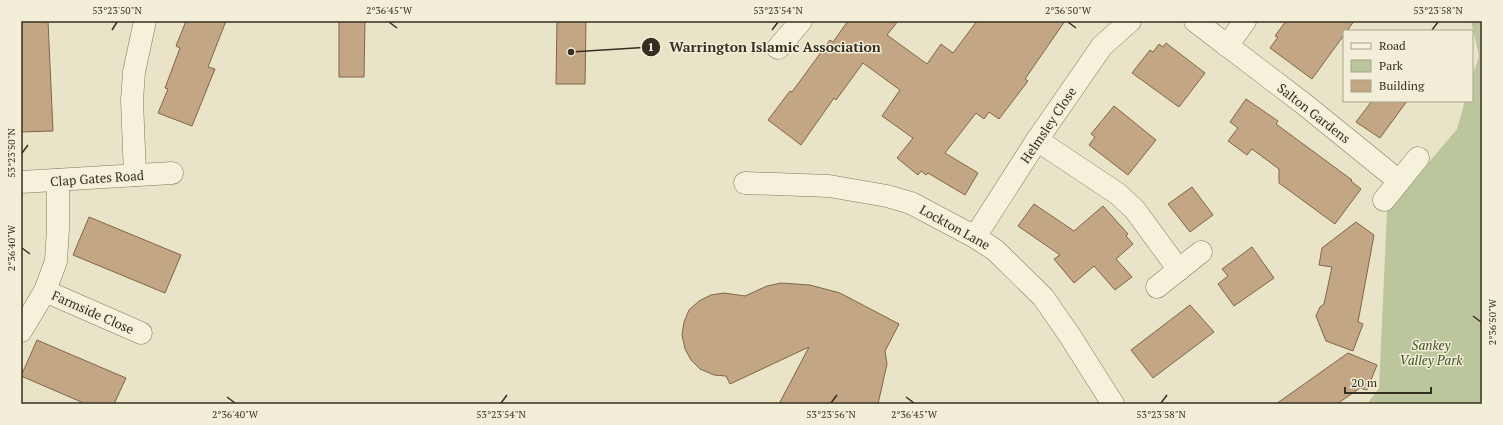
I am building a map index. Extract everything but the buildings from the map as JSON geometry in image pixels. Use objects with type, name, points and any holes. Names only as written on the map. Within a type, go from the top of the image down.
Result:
[{"type":"street","points":[[135,175],[132,100],[134,72],[144,21]]},
{"type":"street","points":[[778,48],[801,21]]},
{"type":"street","name":"Helmsley Close","points":[[975,237],[1037,140],[1102,46],[1130,21]]},
{"type":"street","points":[[1194,21],[1227,46],[1245,21]]},
{"type":"street","name":"Salton Gardens","points":[[1227,46],[1304,104],[1399,181]]},
{"type":"street","points":[[1037,140],[1118,194],[1135,210],[1179,270]]},
{"type":"street","points":[[1384,200],[1418,158]]},
{"type":"street","name":"Clap Gates Road","points":[[21,182],[172,173]]},
{"type":"street","name":"Farmside Close","points":[[21,331],[45,291],[56,261],[58,180]]},
{"type":"street","name":"Lockton Lane","points":[[745,183],[829,186],[887,196],[911,203],[975,237],[995,250],[1043,297],[1070,336],[1113,404]]},
{"type":"street","points":[[1157,287],[1201,252]]},
{"type":"street","name":"Farmside Close","points":[[45,291],[141,333]]},
{"type":"green space","name":"Sankey Valley Park","points":[[1471,21],[1482,21],[1482,404],[1367,404],[1379,388],[1387,212],[1457,129],[1465,102],[1473,102],[1473,75],[1479,56]]},
{"type":"place","name":"Warrington Islamic Association","points":[[571,52]]}]
